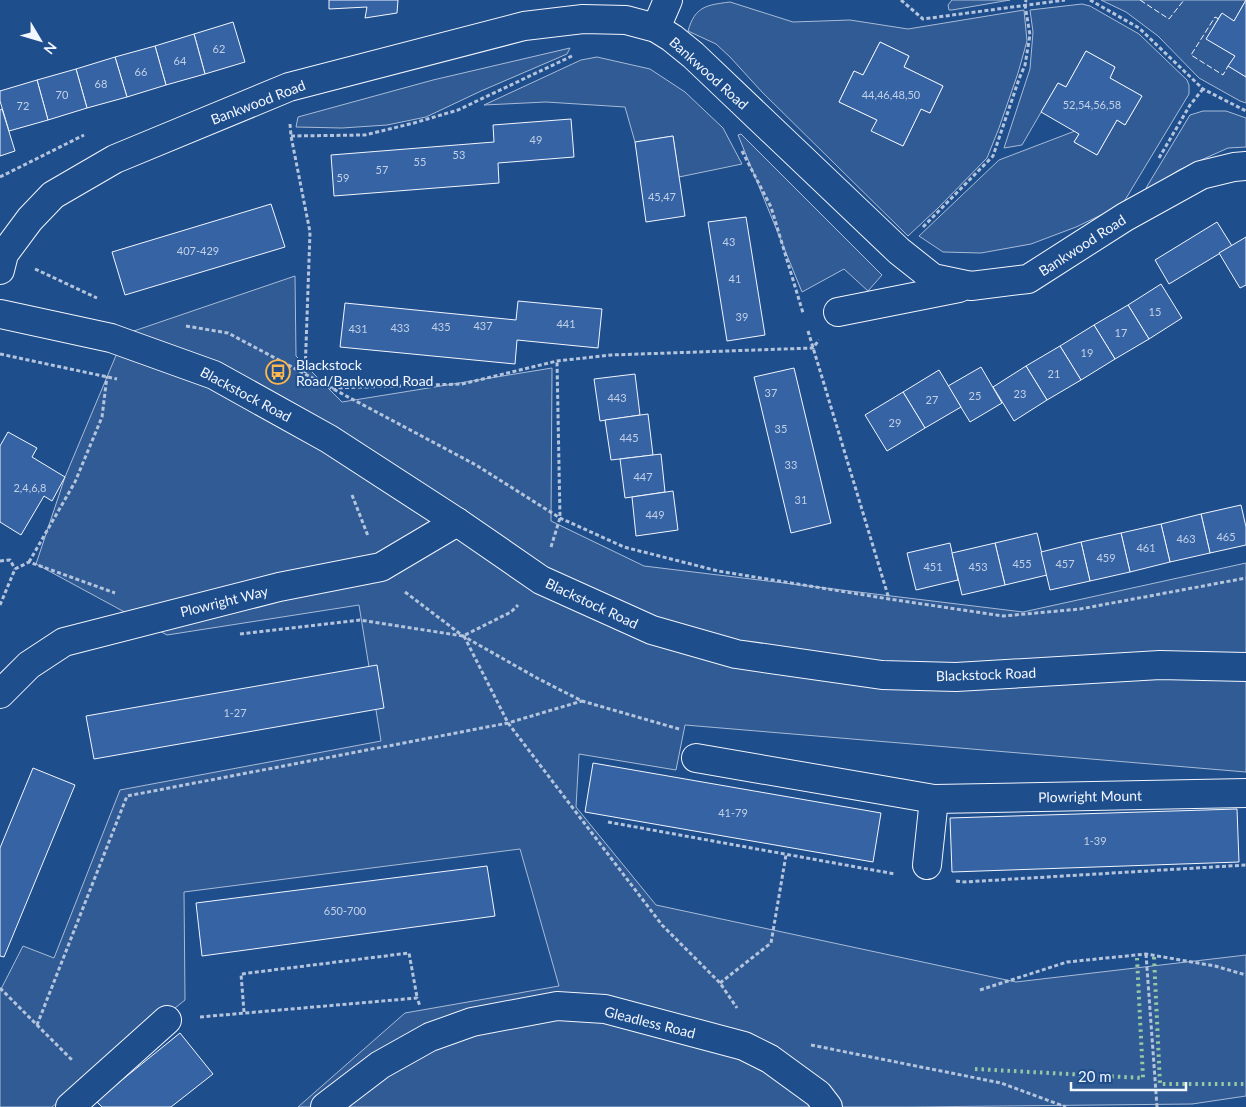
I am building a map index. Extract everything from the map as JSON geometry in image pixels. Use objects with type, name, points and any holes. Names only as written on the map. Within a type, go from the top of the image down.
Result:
[{"type":"street","points":[[656,28],[668,0]]},
{"type":"street","name":"Bankwood Road","points":[[2,262],[30,219],[53,195],[115,159],[289,87],[524,26],[583,19],[626,20],[656,28],[693,55],[899,252],[933,278],[970,286],[1028,280],[1125,217],[1201,175],[1246,166]]},
{"type":"street","points":[[838,312],[970,286]]},
{"type":"street","name":"Blackstock Road","points":[[0,314],[111,338],[214,375],[329,439],[541,580],[652,630],[736,654],[882,675],[956,677],[1160,665],[1246,667]]},
{"type":"street","name":"Plowright Way","points":[[0,694],[28,664],[64,642],[279,588],[381,567],[456,522]]},
{"type":"street","name":"Plowright Mount","points":[[696,758],[934,799],[1246,792]]},
{"type":"street","points":[[928,865],[934,799]]},
{"type":"street","name":"Gleadless Road","points":[[325,1107],[380,1065],[430,1037],[472,1022],[557,1006],[605,1009],[744,1046],[770,1059],[818,1094],[828,1107]]},
{"type":"street","points":[[70,1107],[167,1020]]},
{"type":"path","points":[[901,0],[923,19],[1065,0]]},
{"type":"path","points":[[899,252],[993,156],[1025,65],[1030,35],[1025,5],[1026,0]]},
{"type":"path","points":[[1090,0],[1139,28],[1203,89],[1246,111]]},
{"type":"path","points":[[291,136],[365,134],[414,124],[458,110],[577,54]]},
{"type":"path","points":[[289,87],[291,136],[310,232],[304,374]]},
{"type":"path","points":[[1155,165],[1190,105],[1203,89]]},
{"type":"path","points":[[740,148],[771,207],[805,320]]},
{"type":"path","points":[[2,262],[99,299]]},
{"type":"path","points":[[813,348],[838,312]]},
{"type":"path","points":[[181,326],[228,333],[476,465],[560,518],[624,548],[718,572],[1004,616],[1080,609],[1246,578]]},
{"type":"path","points":[[808,329],[889,599]]},
{"type":"path","points":[[0,605],[15,569],[29,562],[75,482],[102,417],[111,338]]},
{"type":"path","points":[[332,388],[462,384],[557,361],[611,355],[813,348]]},
{"type":"path","points":[[0,354],[125,380]]},
{"type":"path","points":[[221,602],[226,636],[360,620],[464,636],[511,612],[541,580],[560,518],[557,361]]},
{"type":"path","points":[[351,494],[381,567],[407,594],[464,636],[536,678],[582,701],[701,735],[696,758]]},
{"type":"path","points":[[0,561],[10,560],[15,569]]},
{"type":"path","points":[[29,562],[119,594]]},
{"type":"path","points":[[464,636],[508,723],[662,925],[720,983],[740,1013],[744,1046]]},
{"type":"path","points":[[37,1025],[127,796],[508,723],[582,701]]},
{"type":"path","points":[[720,983],[771,943],[786,855]]},
{"type":"path","points":[[244,1012],[241,974],[409,953],[417,998],[430,1037]]},
{"type":"path","points":[[980,990],[1067,962],[1146,954],[1215,966],[1246,975]]},
{"type":"path","points":[[1146,954],[1158,1107]]},
{"type":"path","points":[[0,988],[97,1084]]},
{"type":"path","points":[[167,1020],[417,998]]},
{"type":"path","points":[[803,1044],[1001,1083],[1066,1107]]},
{"type":"shaded area","points":[[952,0],[1010,0],[949,10],[948,5]]},
{"type":"shaded area","points":[[1101,0],[1246,0],[1234,21],[1221,14],[1207,39],[1235,56],[1229,66],[1246,77],[1246,103],[1199,78],[1158,36],[1126,12]]},
{"type":"shaded area","points":[[730,2],[793,22],[850,20],[908,29],[1024,10],[1027,41],[1018,73],[987,158],[908,236],[762,92],[730,57],[716,44],[688,31],[694,16],[698,12],[708,6]],"holes":[[[880,42],[909,56],[904,67],[943,86],[930,113],[921,109],[903,146],[872,131],[877,120],[839,102],[854,71],[863,75]]]},
{"type":"shaded area","points":[[1082,4],[1090,6],[1139,34],[1187,80],[1189,94],[1122,205],[1076,227],[1031,244],[981,253],[943,252],[919,236],[999,160],[1075,131],[1079,134],[1074,142],[1097,155],[1117,120],[1125,125],[1142,96],[1110,78],[1115,67],[1086,51],[1066,87],[1058,83],[1022,145],[1004,148],[1030,69],[1033,32],[1030,10]]},
{"type":"shaded area","points":[[570,48],[567,54],[426,117],[387,125],[342,128],[296,127],[298,117],[433,80]]},
{"type":"shaded area","points":[[597,57],[650,69],[685,92],[723,128],[742,164],[679,177],[673,136],[635,142],[625,107],[546,102],[484,105],[581,60]]},
{"type":"shaded area","points":[[1203,111],[1226,111],[1246,118],[1246,147],[1228,148],[1179,170],[1150,189],[1146,188],[1190,115]]},
{"type":"shaded area","points":[[741,134],[882,275],[868,291],[844,269],[802,292],[738,135]]},
{"type":"shaded area","points":[[295,276],[296,356],[342,402],[552,368],[551,521],[644,566],[1023,612],[1246,563],[1246,772],[685,725],[676,770],[579,754],[576,807],[656,905],[1016,982],[1246,955],[1246,1096],[1192,1104],[910,1107],[298,1107],[405,1013],[559,986],[520,849],[184,892],[185,1000],[52,1107],[0,1107],[0,991],[23,946],[54,958],[120,790],[381,741],[359,605],[167,635],[36,564],[65,477],[125,334]]},
{"type":"building","points":[[329,0],[398,0],[397,13],[365,18],[367,7],[329,9]]},
{"type":"building","points":[[1246,0],[1246,77],[1228,66],[1235,56],[1206,39],[1222,13],[1234,21]]},
{"type":"building","points":[[233,22],[245,62],[205,74],[194,34]]},
{"type":"building","points":[[194,34],[205,74],[166,85],[155,46]]},
{"type":"building","points":[[880,42],[909,56],[904,67],[943,86],[930,113],[921,109],[903,146],[871,131],[877,120],[839,102],[854,71],[863,75]]},
{"type":"building","points":[[155,46],[166,85],[127,97],[115,57]]},
{"type":"building","points":[[1086,51],[1115,67],[1110,78],[1142,96],[1125,125],[1117,120],[1097,155],[1074,142],[1079,134],[1041,112],[1058,83],[1066,87]]},
{"type":"building","points":[[115,57],[127,97],[87,108],[76,69]]},
{"type":"building","points":[[76,69],[87,108],[48,120],[37,80]]},
{"type":"building","points":[[37,80],[48,120],[9,131],[0,101],[0,91]]},
{"type":"building","points":[[2,109],[15,151],[0,156],[0,110]]},
{"type":"building","points":[[571,119],[574,157],[498,163],[499,183],[334,196],[331,155],[494,142],[493,125]]},
{"type":"building","points":[[673,136],[685,216],[646,222],[635,142]]},
{"type":"building","points":[[271,204],[285,247],[125,295],[112,252]]},
{"type":"building","points":[[746,217],[765,335],[727,341],[708,222]]},
{"type":"building","points":[[1217,222],[1232,246],[1169,284],[1155,260]]},
{"type":"building","points":[[1246,237],[1246,285],[1240,288],[1219,253]]},
{"type":"building","points":[[1161,284],[1182,318],[1149,339],[1128,305]]},
{"type":"building","points":[[518,301],[602,309],[598,348],[517,340],[515,364],[340,347],[345,303],[516,320]]},
{"type":"building","points":[[1128,305],[1149,339],[1115,359],[1094,325]]},
{"type":"building","points":[[1094,325],[1115,359],[1081,380],[1060,346]]},
{"type":"building","points":[[1060,346],[1081,380],[1047,400],[1026,366]]},
{"type":"building","points":[[1026,366],[1047,400],[1014,421],[993,387]]},
{"type":"building","points":[[981,367],[1002,403],[970,422],[948,386]]},
{"type":"building","points":[[794,368],[831,523],[791,533],[754,377]]},
{"type":"building","points":[[939,370],[961,407],[925,428],[903,392]]},
{"type":"building","points":[[635,374],[640,415],[600,421],[594,379]]},
{"type":"building","points":[[903,392],[925,428],[887,451],[865,415]]},
{"type":"building","points":[[648,414],[653,455],[611,460],[605,420]]},
{"type":"building","points":[[8,432],[37,448],[32,457],[65,477],[52,501],[44,496],[21,535],[0,522],[0,446]]},
{"type":"building","points":[[661,454],[665,492],[625,498],[620,459]]},
{"type":"building","points":[[673,491],[678,530],[636,536],[632,497]]},
{"type":"building","points":[[1241,505],[1246,527],[1246,545],[1210,553],[1201,514]]},
{"type":"building","points":[[1201,514],[1210,553],[1170,562],[1161,524]]},
{"type":"building","points":[[1161,524],[1170,562],[1130,572],[1121,533]]},
{"type":"building","points":[[1037,533],[1047,575],[1005,585],[995,543]]},
{"type":"building","points":[[1121,533],[1130,572],[1090,581],[1081,542]]},
{"type":"building","points":[[1081,542],[1090,581],[1050,590],[1041,552]]},
{"type":"building","points":[[950,543],[958,580],[916,590],[907,553]]},
{"type":"building","points":[[995,543],[1005,585],[962,595],[952,553]]},
{"type":"building","points":[[377,665],[384,708],[94,759],[86,716]]},
{"type":"building","points":[[593,763],[881,813],[873,862],[585,812]]},
{"type":"building","points":[[33,768],[75,785],[4,957],[0,956],[0,848]]},
{"type":"building","points":[[1237,809],[1239,862],[952,872],[950,818]]},
{"type":"building","points":[[487,866],[495,916],[202,956],[196,903]]},
{"type":"building","points":[[180,1033],[213,1074],[171,1107],[102,1107],[96,1101]]},
{"type":"hedge","points":[[1154,957],[1160,1084],[1246,1084]]},
{"type":"hedge","points":[[975,1069],[1143,1078],[1137,958]]},
{"type":"fence","points":[[1140,0],[1169,19],[1184,0]]},
{"type":"fence","points":[[1219,19],[1215,17],[1191,55],[1223,75],[1228,66]]},
{"type":"place","name":"Blackstock Road/Bankwood Road","points":[[278,372]]}]
